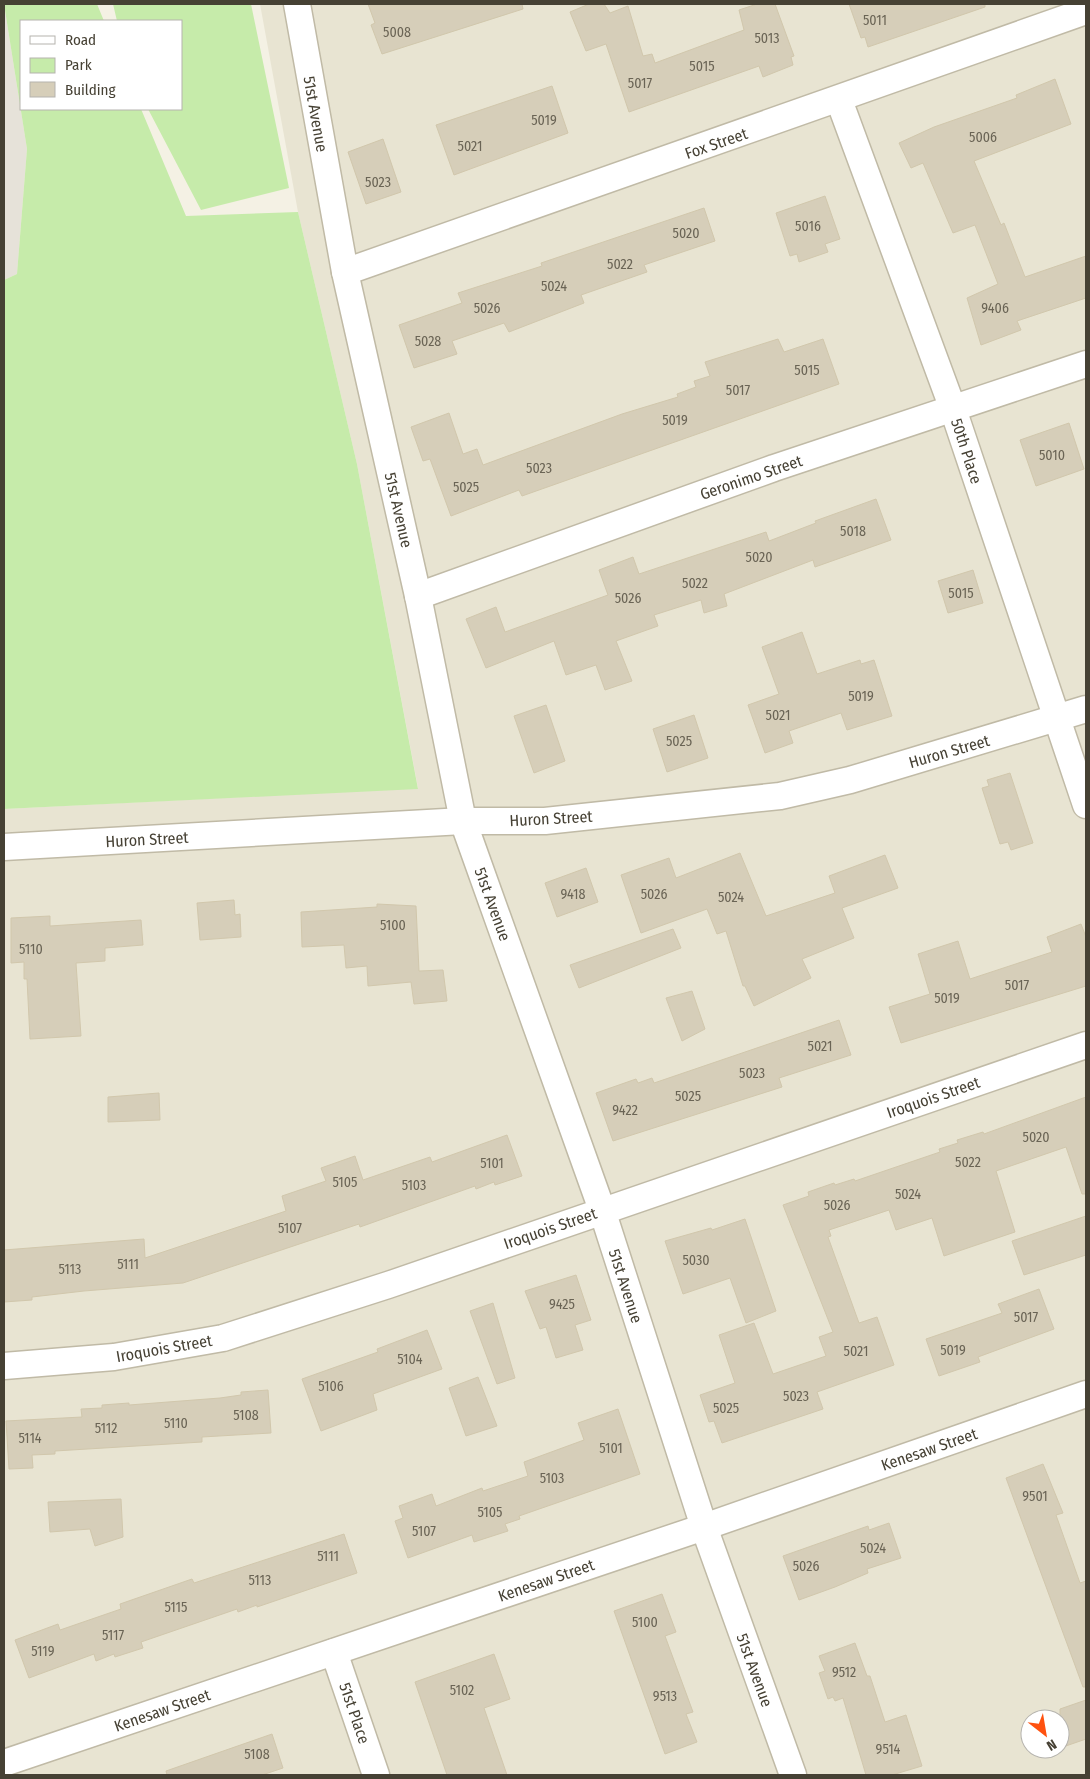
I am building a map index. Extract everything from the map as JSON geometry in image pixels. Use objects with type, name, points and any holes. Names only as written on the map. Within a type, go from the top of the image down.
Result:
[{"type":"street","name":"51st Avenue","points":[[297,4],[345,272],[418,596],[463,821],[602,1210],[704,1528],[792,1775]]},
{"type":"street","name":"Fox Street","points":[[345,272],[839,100],[1086,11]]},
{"type":"street","name":"50th Place","points":[[839,100],[954,409],[1086,805]]},
{"type":"street","name":"Geronimo Street","points":[[418,596],[774,468],[1086,364]]},
{"type":"street","name":"Huron Street","points":[[4,847],[463,821],[545,821],[780,796],[850,780],[1086,709]]},
{"type":"street","name":"Iroquois Street","points":[[4,1366],[114,1357],[223,1338],[388,1284],[1086,1045]]},
{"type":"street","name":"Kenesaw Street","points":[[4,1763],[704,1528],[1086,1394]]},
{"type":"street","name":"51st Place","points":[[334,1652],[376,1775]]},
{"type":"shaded area","points":[[4,4],[27,149],[17,274],[4,280]]},
{"type":"shaded area","points":[[260,4],[1086,4],[1086,1775],[4,1775],[4,809],[418,788],[357,464],[298,212]]},
{"type":"green space","points":[[4,4],[97,4],[104,20],[20,20],[20,105]]},
{"type":"green space","points":[[113,4],[251,4],[289,188],[201,210],[149,110],[182,110],[182,20],[117,20]]},
{"type":"green space","points":[[21,110],[141,110],[186,216],[298,212],[357,464],[418,789],[4,809],[4,280],[17,274],[27,149]]},
{"type":"building","points":[[368,4],[522,4],[523,9],[382,54],[371,25],[375,23]]},
{"type":"building","points":[[589,4],[604,4],[610,13],[628,6],[643,56],[652,54],[655,63],[744,30],[739,10],[757,4],[775,4],[794,56],[791,57],[793,65],[763,77],[759,66],[629,112],[606,44],[586,51],[570,12]]},
{"type":"building","points":[[849,4],[985,4],[985,7],[868,47],[865,37],[861,38]]},
{"type":"building","points":[[1055,79],[1071,124],[974,161],[1001,225],[1004,223],[1025,277],[1086,256],[1086,298],[1017,321],[1021,330],[981,345],[967,298],[998,284],[975,225],[953,233],[923,163],[911,168],[899,143],[934,127],[1017,98],[1016,95]]},
{"type":"building","points":[[552,86],[568,133],[454,175],[436,125]]},
{"type":"building","points":[[383,139],[401,192],[366,204],[348,152]]},
{"type":"building","points":[[825,196],[840,239],[825,244],[828,252],[799,262],[797,254],[790,256],[776,213]]},
{"type":"building","points":[[704,208],[715,241],[644,265],[647,272],[581,295],[584,303],[509,332],[504,323],[452,341],[457,354],[414,368],[399,325],[462,303],[458,293],[542,266],[541,263]]},
{"type":"building","points":[[778,339],[784,352],[823,339],[839,384],[522,496],[519,490],[451,516],[430,459],[423,461],[411,427],[449,413],[463,454],[477,449],[483,465],[622,414],[678,397],[677,394],[696,387],[694,381],[710,376],[705,362]]},
{"type":"building","points":[[1069,423],[1084,469],[1036,486],[1020,440]]},
{"type":"building","points":[[876,499],[891,540],[815,567],[813,560],[724,594],[727,606],[704,613],[701,600],[654,615],[658,626],[616,641],[632,681],[605,690],[596,665],[566,675],[554,641],[486,668],[466,619],[496,607],[505,632],[608,595],[599,570],[633,557],[639,574],[766,532],[769,541],[816,523],[815,521]]},
{"type":"building","points":[[973,570],[983,603],[948,613],[938,581]]},
{"type":"building","points":[[802,632],[817,674],[860,660],[861,664],[874,660],[892,716],[847,730],[841,713],[789,731],[793,743],[765,753],[748,705],[779,694],[762,647]]},
{"type":"building","points":[[546,705],[565,761],[534,773],[514,716]]},
{"type":"building","points":[[694,715],[708,758],[667,772],[653,729]]},
{"type":"building","points":[[1010,773],[1033,843],[1011,850],[1008,842],[1000,844],[982,788],[989,786],[987,780]]},
{"type":"building","points":[[740,853],[766,916],[835,893],[829,876],[885,855],[898,888],[842,908],[854,938],[802,959],[811,978],[754,1006],[745,986],[743,986],[726,931],[717,934],[707,909],[641,933],[621,875],[669,858],[676,878]]},
{"type":"building","points":[[586,868],[598,902],[557,917],[545,883]]},
{"type":"building","points":[[234,900],[235,915],[240,914],[241,937],[200,940],[197,903]]},
{"type":"building","points":[[377,904],[416,906],[419,971],[443,970],[447,1001],[414,1004],[411,982],[368,986],[367,966],[346,968],[344,945],[302,947],[301,912],[377,907]]},
{"type":"building","points":[[50,916],[50,926],[141,920],[143,945],[105,948],[105,961],[76,963],[81,1036],[30,1039],[27,979],[24,979],[24,962],[11,963],[11,918]]},
{"type":"building","points":[[1081,924],[1086,937],[1086,986],[901,1043],[889,1007],[930,994],[918,954],[958,941],[970,979],[1052,952],[1047,937]]},
{"type":"building","points":[[673,929],[681,948],[579,988],[570,965]]},
{"type":"building","points":[[692,991],[705,1029],[682,1041],[666,998]]},
{"type":"building","points":[[839,1020],[851,1055],[779,1078],[782,1087],[613,1141],[596,1093],[636,1079],[638,1083],[652,1078],[654,1083]]},
{"type":"building","points":[[159,1093],[160,1120],[108,1122],[108,1097]]},
{"type":"building","points":[[1086,1097],[1086,1194],[1082,1194],[1066,1147],[996,1171],[1015,1232],[944,1256],[932,1218],[896,1230],[889,1210],[829,1230],[831,1236],[828,1237],[859,1323],[877,1317],[894,1365],[817,1392],[823,1409],[722,1443],[714,1421],[709,1422],[700,1395],[735,1383],[719,1335],[754,1323],[773,1374],[826,1356],[819,1337],[833,1332],[783,1205],[809,1196],[808,1192],[834,1183],[835,1185],[854,1179],[855,1181],[940,1152],[939,1149],[958,1143],[957,1140],[983,1132],[984,1134]]},
{"type":"building","points":[[507,1135],[522,1176],[495,1185],[494,1182],[476,1189],[475,1186],[360,1227],[359,1224],[183,1283],[84,1291],[32,1297],[32,1300],[4,1302],[4,1250],[144,1239],[145,1258],[286,1211],[282,1196],[326,1181],[321,1168],[355,1156],[363,1180],[430,1157],[432,1162]]},
{"type":"building","points":[[1086,1216],[1086,1255],[1024,1275],[1012,1241]]},
{"type":"building","points":[[745,1219],[776,1311],[746,1323],[730,1278],[683,1294],[665,1241],[711,1228],[712,1230]]},
{"type":"building","points":[[576,1275],[591,1320],[575,1325],[583,1350],[556,1358],[546,1327],[540,1329],[525,1291]]},
{"type":"building","points":[[1039,1289],[1054,1329],[978,1357],[980,1362],[939,1376],[926,1339],[1002,1313],[998,1304]]},
{"type":"building","points":[[493,1303],[515,1378],[497,1384],[470,1311]]},
{"type":"building","points":[[427,1330],[442,1369],[373,1394],[377,1410],[321,1431],[302,1379],[378,1352],[377,1349]]},
{"type":"building","points":[[478,1377],[497,1426],[466,1436],[449,1388]]},
{"type":"building","points":[[268,1390],[271,1433],[202,1437],[202,1442],[55,1451],[55,1454],[32,1455],[33,1468],[9,1469],[6,1421],[82,1417],[81,1409],[102,1408],[102,1405],[129,1403],[129,1405],[220,1398],[241,1395],[241,1392]]},
{"type":"building","points":[[618,1409],[640,1474],[519,1516],[520,1519],[505,1524],[508,1531],[474,1542],[472,1535],[408,1558],[395,1521],[403,1518],[399,1506],[432,1494],[436,1506],[482,1488],[483,1491],[528,1476],[524,1462],[584,1440],[578,1423]]},
{"type":"building","points":[[1043,1464],[1063,1513],[1056,1515],[1080,1583],[1086,1581],[1086,1687],[1083,1687],[1006,1478]]},
{"type":"building","points":[[121,1499],[123,1537],[95,1546],[90,1529],[50,1532],[48,1502]]},
{"type":"building","points":[[889,1523],[901,1558],[867,1569],[868,1573],[799,1600],[783,1556],[868,1526],[869,1530]]},
{"type":"building","points":[[344,1534],[357,1573],[257,1607],[257,1605],[238,1612],[237,1609],[141,1642],[143,1648],[115,1657],[114,1654],[96,1661],[94,1654],[29,1678],[15,1640],[58,1624],[60,1630],[121,1609],[120,1604],[192,1579],[194,1583]]},
{"type":"building","points":[[662,1594],[676,1632],[665,1636],[693,1712],[686,1714],[697,1742],[665,1754],[614,1611]]},
{"type":"building","points":[[855,1643],[867,1676],[870,1676],[885,1722],[906,1715],[922,1766],[892,1775],[866,1775],[843,1698],[835,1701],[833,1697],[828,1699],[819,1673],[825,1671],[819,1656]]},
{"type":"building","points":[[494,1654],[510,1699],[484,1708],[507,1775],[447,1775],[415,1682]]},
{"type":"building","points":[[1086,1700],[1086,1739],[1070,1745],[1070,1709],[1060,1709]]},
{"type":"building","points":[[272,1734],[283,1768],[262,1775],[167,1775],[166,1771]]}]
